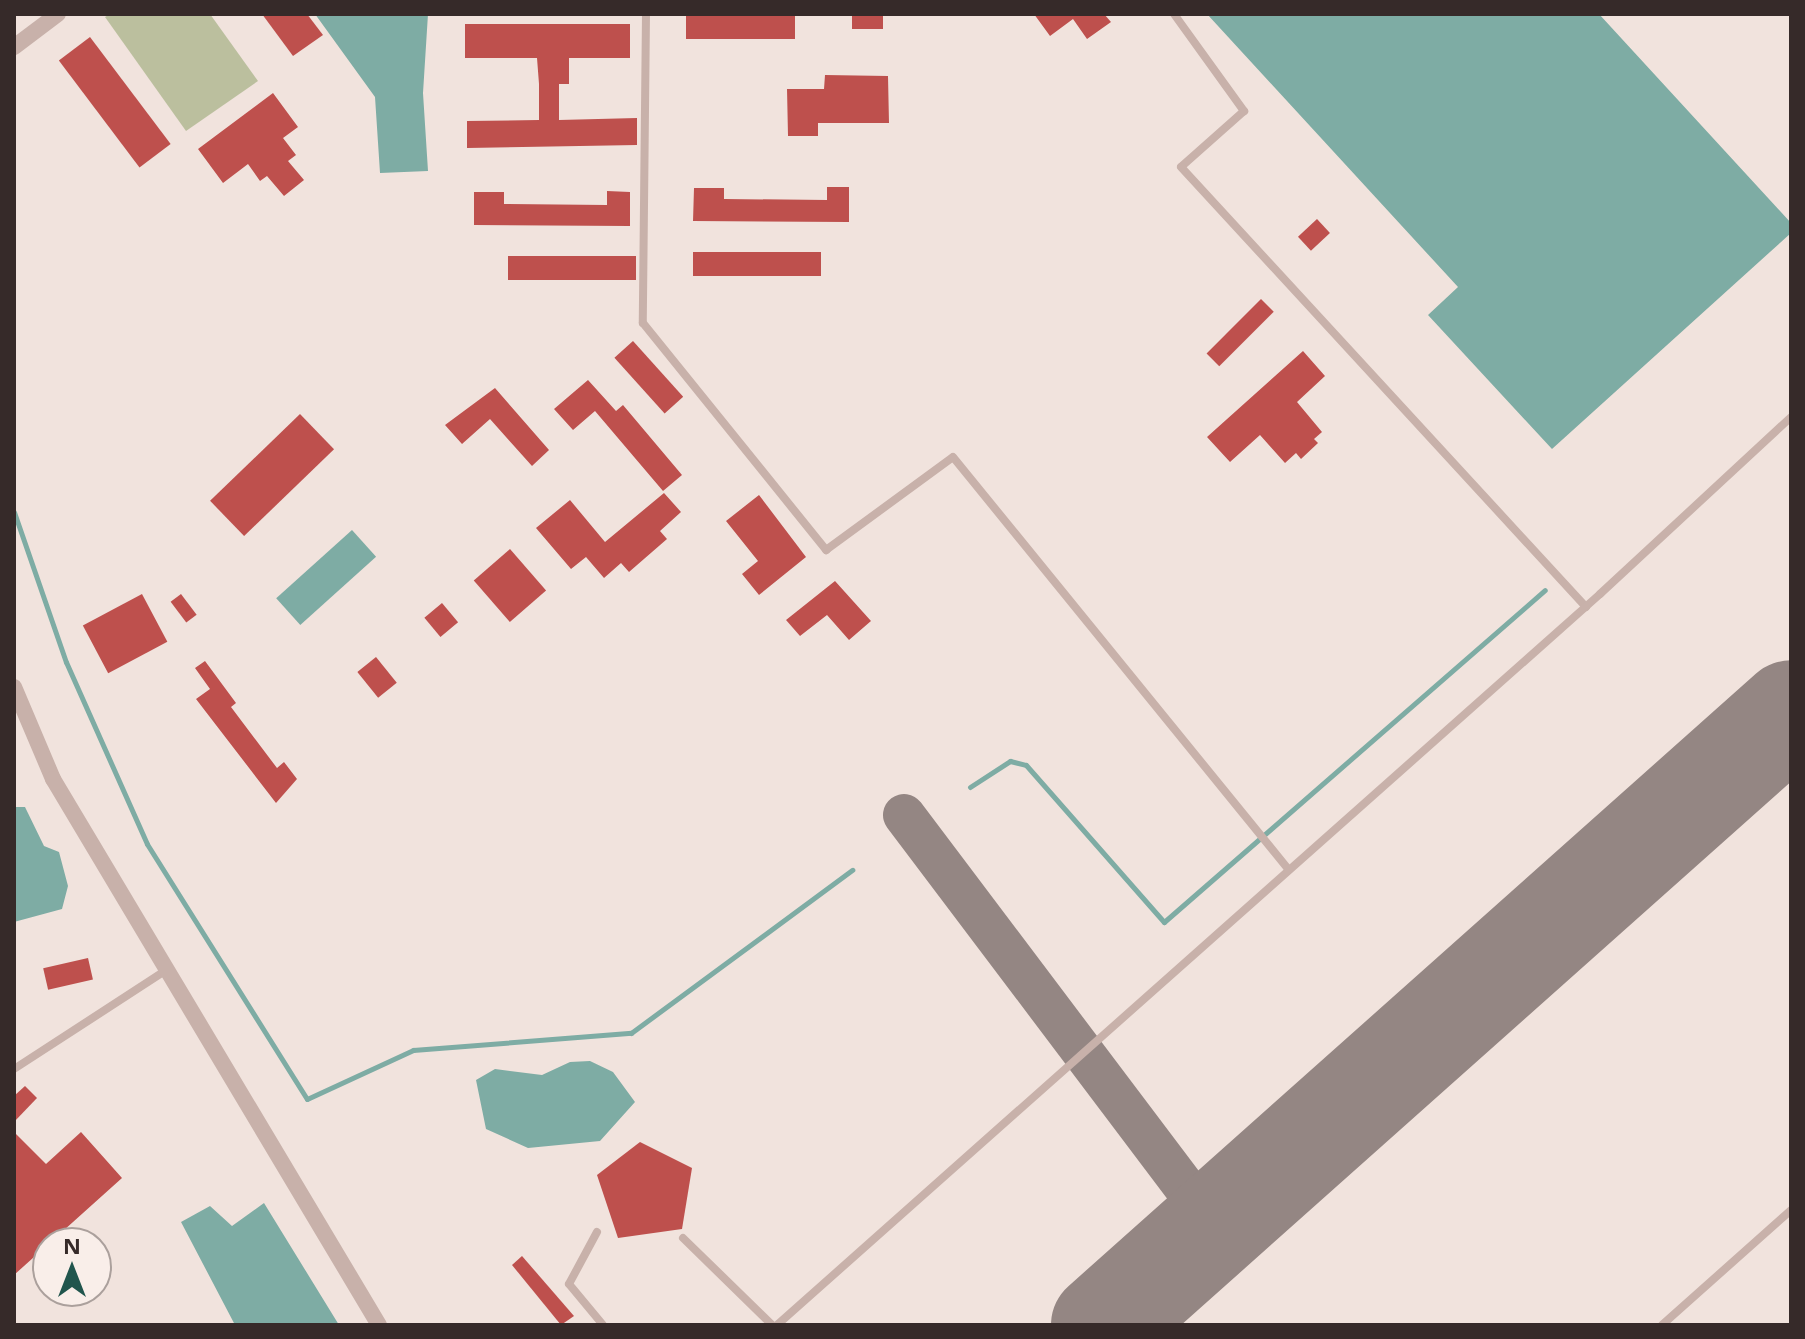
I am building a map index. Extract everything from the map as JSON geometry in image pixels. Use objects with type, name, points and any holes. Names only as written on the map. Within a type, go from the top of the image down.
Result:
[{"type":"street","points":[[14,47],[58,14]]},
{"type":"street","points":[[14,687],[53,779],[379,1325]]},
{"type":"lane","points":[[646,14],[643,323],[826,550],[953,457],[1289,870]]},
{"type":"lane","points":[[1174,14],[1244,111],[1181,167],[1586,607]]},
{"type":"lane","points":[[683,1238],[775,1325],[1586,607],[1791,417]]},
{"type":"lane","points":[[14,1069],[165,971]]},
{"type":"lane","points":[[1662,1325],[1791,1210]]},
{"type":"lane","points":[[597,1232],[569,1284],[603,1325]]},
{"type":"green space","points":[[110,14],[210,14],[258,81],[186,131],[105,17]]},
{"type":"water","points":[[315,14],[428,14],[423,93],[428,171],[380,173],[375,97]]},
{"type":"water","points":[[1207,14],[1599,14],[1791,223],[1791,233],[1552,449],[1428,315],[1458,287]]},
{"type":"water","points":[[352,530],[376,557],[300,625],[276,598]]},
{"type":"water","points":[[14,807],[25,807],[44,846],[59,852],[68,886],[62,909],[14,922]]},
{"type":"water","points":[[590,1061],[613,1072],[635,1102],[600,1141],[528,1148],[486,1129],[476,1080],[495,1069],[542,1075],[570,1062]]},
{"type":"water","points":[[264,1203],[339,1325],[235,1325],[181,1222],[210,1206],[232,1226]]},
{"type":"building","points":[[262,14],[307,14],[323,35],[293,56]]},
{"type":"building","points":[[686,14],[795,14],[795,39],[686,39]]},
{"type":"building","points":[[1034,14],[1104,14],[1111,22],[1087,39],[1073,19],[1050,36]]},
{"type":"building","points":[[852,15],[883,15],[883,29],[852,29]]},
{"type":"building","points":[[465,24],[630,24],[630,58],[569,58],[569,84],[559,84],[559,120],[637,118],[637,145],[467,148],[467,121],[539,120],[539,84],[537,58],[465,58]]},
{"type":"building","points":[[90,37],[171,144],[139,167],[59,60]]},
{"type":"building","points":[[825,75],[888,76],[889,123],[818,123],[818,136],[788,136],[787,89],[824,89]]},
{"type":"building","points":[[273,93],[298,127],[283,138],[296,155],[288,161],[304,180],[284,196],[267,176],[260,181],[248,164],[223,183],[198,149]]},
{"type":"building","points":[[827,187],[849,187],[849,222],[693,221],[694,188],[724,188],[724,199],[827,200]]},
{"type":"building","points":[[607,191],[630,192],[630,226],[474,225],[474,192],[504,192],[504,204],[607,205]]},
{"type":"building","points":[[1317,219],[1330,233],[1311,251],[1298,237]]},
{"type":"building","points":[[693,252],[821,252],[821,276],[693,276]]},
{"type":"building","points":[[508,256],[636,256],[636,280],[508,280]]},
{"type":"building","points":[[1261,299],[1274,312],[1219,366],[1207,353]]},
{"type":"building","points":[[633,341],[683,397],[665,413],[614,358]]},
{"type":"building","points":[[1303,351],[1325,376],[1297,402],[1322,432],[1314,439],[1318,443],[1301,459],[1296,453],[1285,463],[1260,435],[1230,462],[1207,437]]},
{"type":"building","points":[[588,380],[616,411],[623,405],[682,475],[663,491],[595,411],[573,430],[554,409]]},
{"type":"building","points":[[495,388],[549,450],[532,466],[490,419],[462,444],[445,425]]},
{"type":"building","points":[[300,414],[334,449],[244,536],[210,501]]},
{"type":"building","points":[[664,493],[681,512],[660,531],[667,539],[629,572],[621,563],[604,578],[586,557],[571,569],[536,528],[570,500],[605,542]]},
{"type":"building","points":[[759,495],[806,557],[759,595],[742,574],[758,561],[726,521]]},
{"type":"building","points":[[510,549],[546,591],[510,622],[474,580]]},
{"type":"building","points":[[835,581],[871,621],[849,640],[827,615],[800,636],[786,620]]},
{"type":"building","points":[[142,594],[167,642],[108,673],[83,625]]},
{"type":"building","points":[[181,594],[197,615],[186,623],[171,602]]},
{"type":"building","points":[[442,603],[458,622],[440,637],[424,618]]},
{"type":"building","points":[[376,657],[397,683],[378,698],[357,672]]},
{"type":"building","points":[[205,661],[236,703],[231,707],[277,768],[284,762],[297,779],[276,803],[196,699],[210,689],[195,668]]},
{"type":"building","points":[[88,958],[93,979],[48,990],[43,968]]},
{"type":"building","points":[[25,1086],[37,1098],[14,1122],[14,1096]]},
{"type":"building","points":[[14,1132],[46,1164],[81,1132],[122,1178],[67,1227],[32,1227],[32,1259],[14,1275]]},
{"type":"building","points":[[640,1142],[692,1168],[682,1229],[618,1238],[597,1175]]},
{"type":"building","points":[[522,1256],[574,1316],[561,1325],[512,1265]]},
{"type":"waterway","points":[[14,512],[66,662],[147,844],[307,1099],[413,1050],[631,1033],[852,870]]},
{"type":"waterway","points":[[970,787],[1010,761],[1026,765],[1164,922],[1545,590]]},
{"type":"taxiway","points":[[904,815],[1214,1226]]},
{"type":"runway","points":[[1103,1325],[1791,712]]}]
